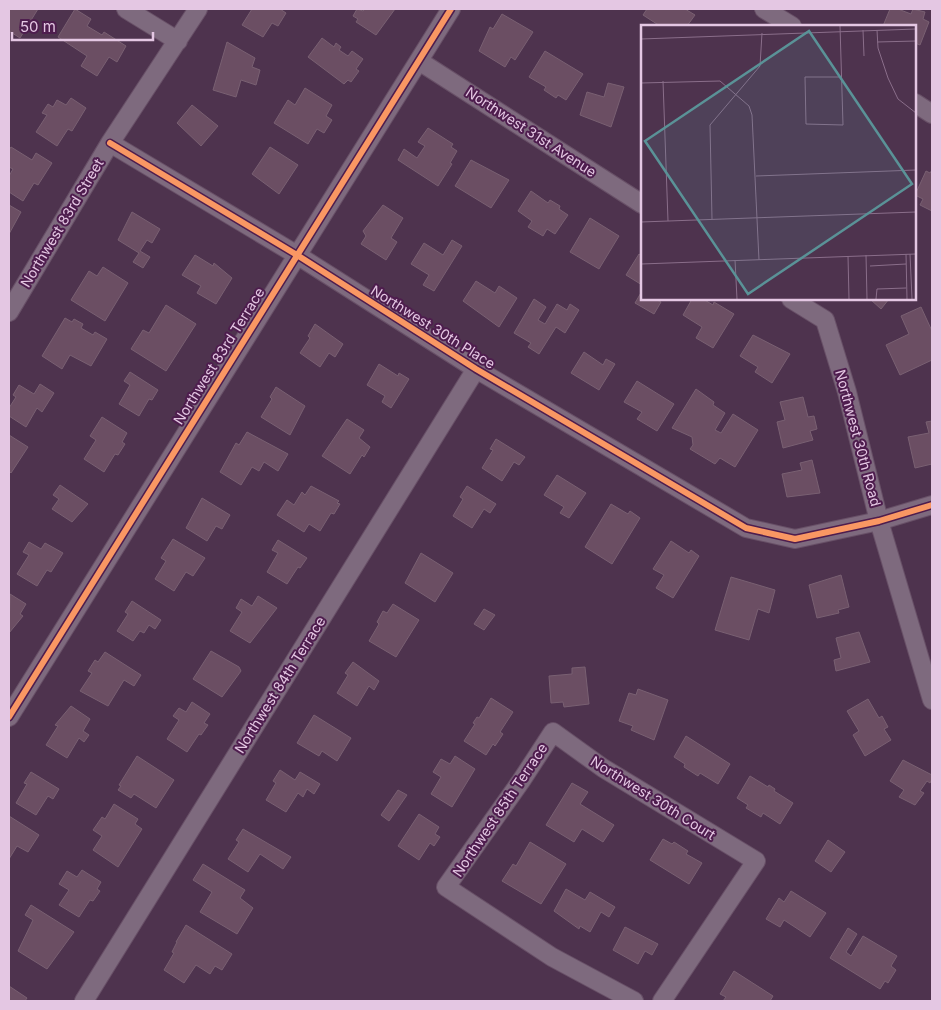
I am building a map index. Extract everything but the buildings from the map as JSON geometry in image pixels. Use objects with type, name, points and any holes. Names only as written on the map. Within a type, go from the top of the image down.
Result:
[{"type":"street","points":[[126,9],[178,41]]},
{"type":"street","name":"Northwest 83rd Street","points":[[9,312],[110,143],[198,9]]},
{"type":"street","name":"Northwest 83rd Terrace","points":[[9,717],[451,9]]},
{"type":"street","points":[[764,9],[790,25]]},
{"type":"street","name":"Northwest 31st Avenue","points":[[419,61],[641,203]]},
{"type":"street","points":[[916,104],[932,114]]},
{"type":"street","name":"Northwest 30th Place","points":[[110,143],[297,255],[476,369],[746,528],[795,539],[879,521],[932,505]]},
{"type":"street","name":"Northwest 30th Road","points":[[793,300],[825,320],[847,392],[879,521],[932,700]]},
{"type":"street","name":"Northwest 84th Terrace","points":[[84,1001],[476,369]]},
{"type":"street","name":"Northwest 30th Court","points":[[553,732],[603,768],[756,861],[662,1001]]},
{"type":"street","name":"Northwest 85th Terrace","points":[[553,732],[521,781],[446,887],[552,957],[634,1001]]},
{"type":"cycle path","points":[[9,717],[451,9]]},
{"type":"cycle path","points":[[110,143],[297,255],[476,369],[746,528],[795,539],[879,521],[932,505]]}]
